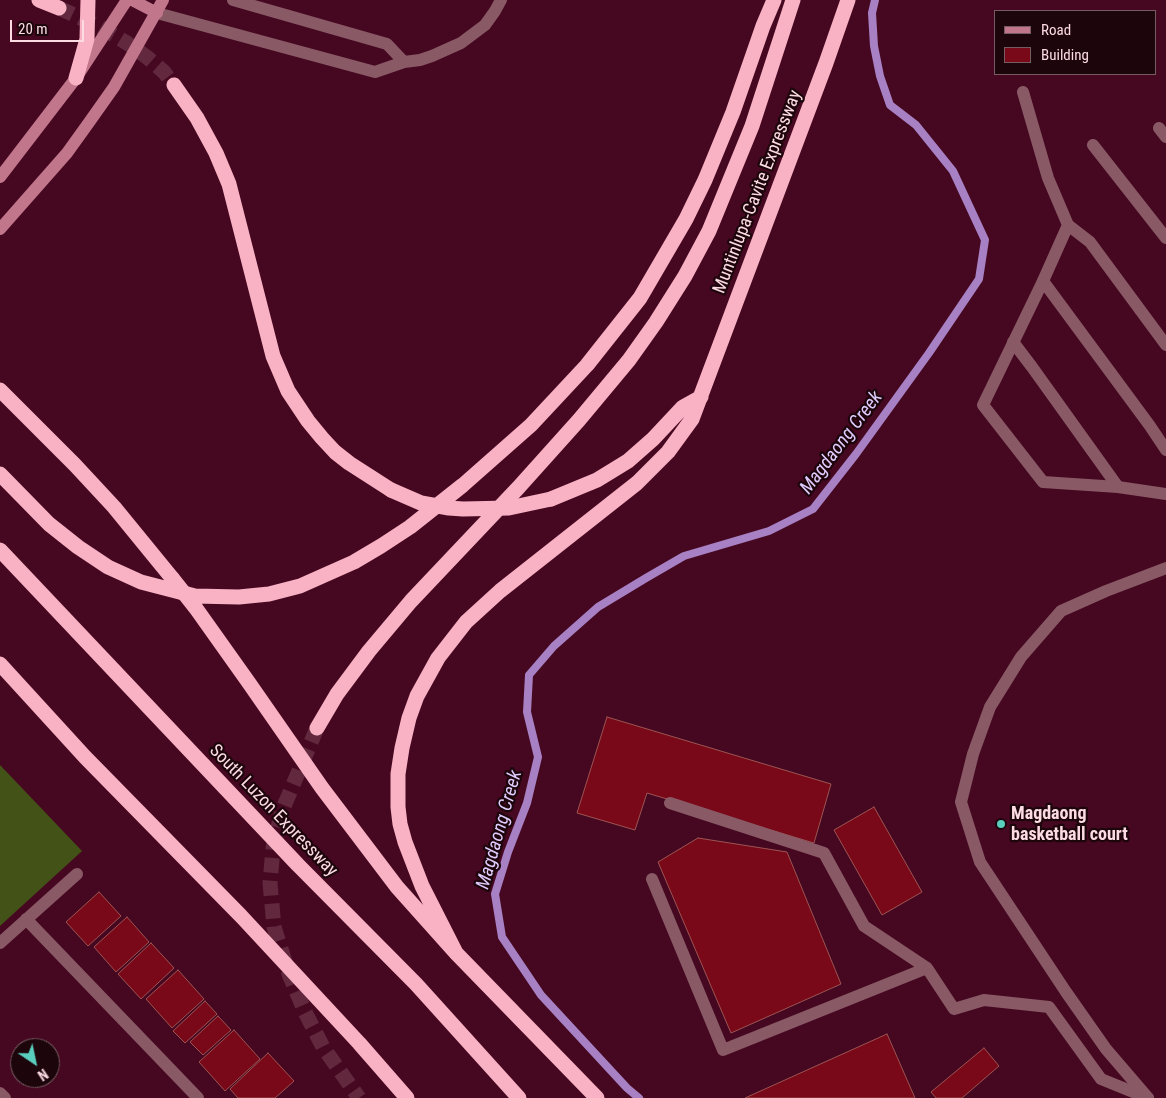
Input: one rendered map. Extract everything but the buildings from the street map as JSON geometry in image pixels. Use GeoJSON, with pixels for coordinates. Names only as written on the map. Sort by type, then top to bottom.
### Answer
{"type":"FeatureCollection","features":[{"type":"Feature","properties":{"kind":"highway"},"geometry":{"type":"LineString","coordinates":[[39,0],[59,8]]}},
{"type":"Feature","properties":{"kind":"highway"},"geometry":{"type":"LineString","coordinates":[[76,78],[87,39],[88,0]]}},
{"type":"Feature","properties":{"kind":"highway"},"geometry":{"type":"LineString","coordinates":[[0,474],[49,524],[72,543],[108,567],[141,582],[195,596],[239,597],[270,594],[300,586],[354,562],[382,546],[410,527],[463,485],[531,425],[587,366],[640,298],[686,219],[704,180],[734,112],[763,26],[774,0]]}},
{"type":"Feature","properties":{"kind":"highway"},"geometry":{"type":"LineString","coordinates":[[317,728],[338,694],[369,651],[410,601],[580,420],[629,360],[656,322],[685,276],[712,223],[752,126],[793,0]]}},
{"type":"Feature","properties":{"kind":"highway","name":"Muntinlupa-Cavite Expressway"},"geometry":{"type":"LineString","coordinates":[[456,953],[422,886],[404,842],[400,824],[398,799],[399,765],[409,718],[417,696],[438,658],[466,622],[500,591],[647,474],[668,452],[692,419],[848,0]]}},
{"type":"Feature","properties":{"kind":"highway"},"geometry":{"type":"LineString","coordinates":[[174,85],[197,118],[216,153],[228,184],[273,356],[288,391],[308,420],[335,452],[349,464],[391,490],[421,503],[463,509],[509,508],[551,499],[597,480],[628,461],[654,440],[683,407],[701,397]]}},
{"type":"Feature","properties":{"kind":"highway"},"geometry":{"type":"LineString","coordinates":[[0,390],[101,493],[172,578],[195,607],[322,788],[397,887],[456,953],[596,1098]]}},
{"type":"Feature","properties":{"kind":"highway","name":"South Luzon Expressway"},"geometry":{"type":"LineString","coordinates":[[0,550],[298,865],[416,984],[519,1098]]}},
{"type":"Feature","properties":{"kind":"highway"},"geometry":{"type":"LineString","coordinates":[[0,664],[85,757],[241,916],[359,1043],[407,1098]]}},
{"type":"Feature","properties":{"kind":"main road"},"geometry":{"type":"LineString","coordinates":[[0,177],[76,78],[127,0]]}},
{"type":"Feature","properties":{"kind":"main road"},"geometry":{"type":"LineString","coordinates":[[132,0],[157,13]]}},
{"type":"Feature","properties":{"kind":"main road"},"geometry":{"type":"LineString","coordinates":[[0,229],[66,153],[90,121],[114,87],[163,0]]}},
{"type":"Feature","properties":{"kind":"street"},"geometry":{"type":"LineString","coordinates":[[233,0],[387,44],[404,62]]}},
{"type":"Feature","properties":{"kind":"street"},"geometry":{"type":"LineString","coordinates":[[157,13],[375,72],[404,62],[432,56],[461,43],[485,25],[501,0]]}},
{"type":"Feature","properties":{"kind":"street"},"geometry":{"type":"LineString","coordinates":[[1023,92],[1048,178],[1068,225],[1090,242],[1166,344]]}},
{"type":"Feature","properties":{"kind":"street"},"geometry":{"type":"LineString","coordinates":[[1093,145],[1166,238]]}},
{"type":"Feature","properties":{"kind":"street"},"geometry":{"type":"LineString","coordinates":[[1068,225],[983,405],[1043,482],[1166,494]]}},
{"type":"Feature","properties":{"kind":"street"},"geometry":{"type":"LineString","coordinates":[[1043,281],[1166,450]]}},
{"type":"Feature","properties":{"kind":"street"},"geometry":{"type":"LineString","coordinates":[[1013,342],[1118,488]]}},
{"type":"Feature","properties":{"kind":"street"},"geometry":{"type":"LineString","coordinates":[[1148,1098],[1100,1041],[980,862],[961,802],[973,754],[990,707],[1027,650],[1062,611],[1106,591],[1166,568]]}},
{"type":"Feature","properties":{"kind":"street"},"geometry":{"type":"LineString","coordinates":[[670,803],[824,852],[864,926],[927,968],[954,1009],[984,1000],[1049,1007],[1101,1079],[1148,1098]]}},
{"type":"Feature","properties":{"kind":"street"},"geometry":{"type":"LineString","coordinates":[[0,943],[78,874]]}},
{"type":"Feature","properties":{"kind":"street"},"geometry":{"type":"LineString","coordinates":[[652,879],[723,1050],[927,968]]}},
{"type":"Feature","properties":{"kind":"street"},"geometry":{"type":"LineString","coordinates":[[26,919],[198,1098]]}},
{"type":"Feature","properties":{"kind":"street"},"geometry":{"type":"LineString","coordinates":[[0,1093],[5,1098]]}},
{"type":"Feature","properties":{"kind":"green space"},"geometry":{"type":"Polygon","coordinates":[[[0,765],[82,851],[0,926],[0,765]]]}},
{"type":"Feature","properties":{"kind":"waterway","name":"Magdaong Creek"},"geometry":{"type":"LineString","coordinates":[[639,1098],[627,1088],[541,995],[502,937],[495,894],[508,852],[527,803],[538,757],[527,712],[529,675],[554,646],[598,607],[646,578],[684,556],[769,531],[813,509],[856,454],[929,353],[979,279],[985,240],[953,171],[916,125],[890,105],[880,76],[874,46],[872,13],[875,0]]}},
{"type":"Feature","properties":{"kind":"tunnel"},"geometry":{"type":"LineString","coordinates":[[59,8],[100,27],[127,43],[164,72],[174,85]]}},
{"type":"Feature","properties":{"kind":"tunnel"},"geometry":{"type":"LineString","coordinates":[[317,728],[282,811],[273,848],[270,883],[274,927],[289,974],[305,1012],[323,1047],[359,1098]]}},
{"type":"Feature","properties":{"kind":"place","name":"Magdaong basketball court"},"geometry":{"type":"Point","coordinates":[1001,824]}}]}
